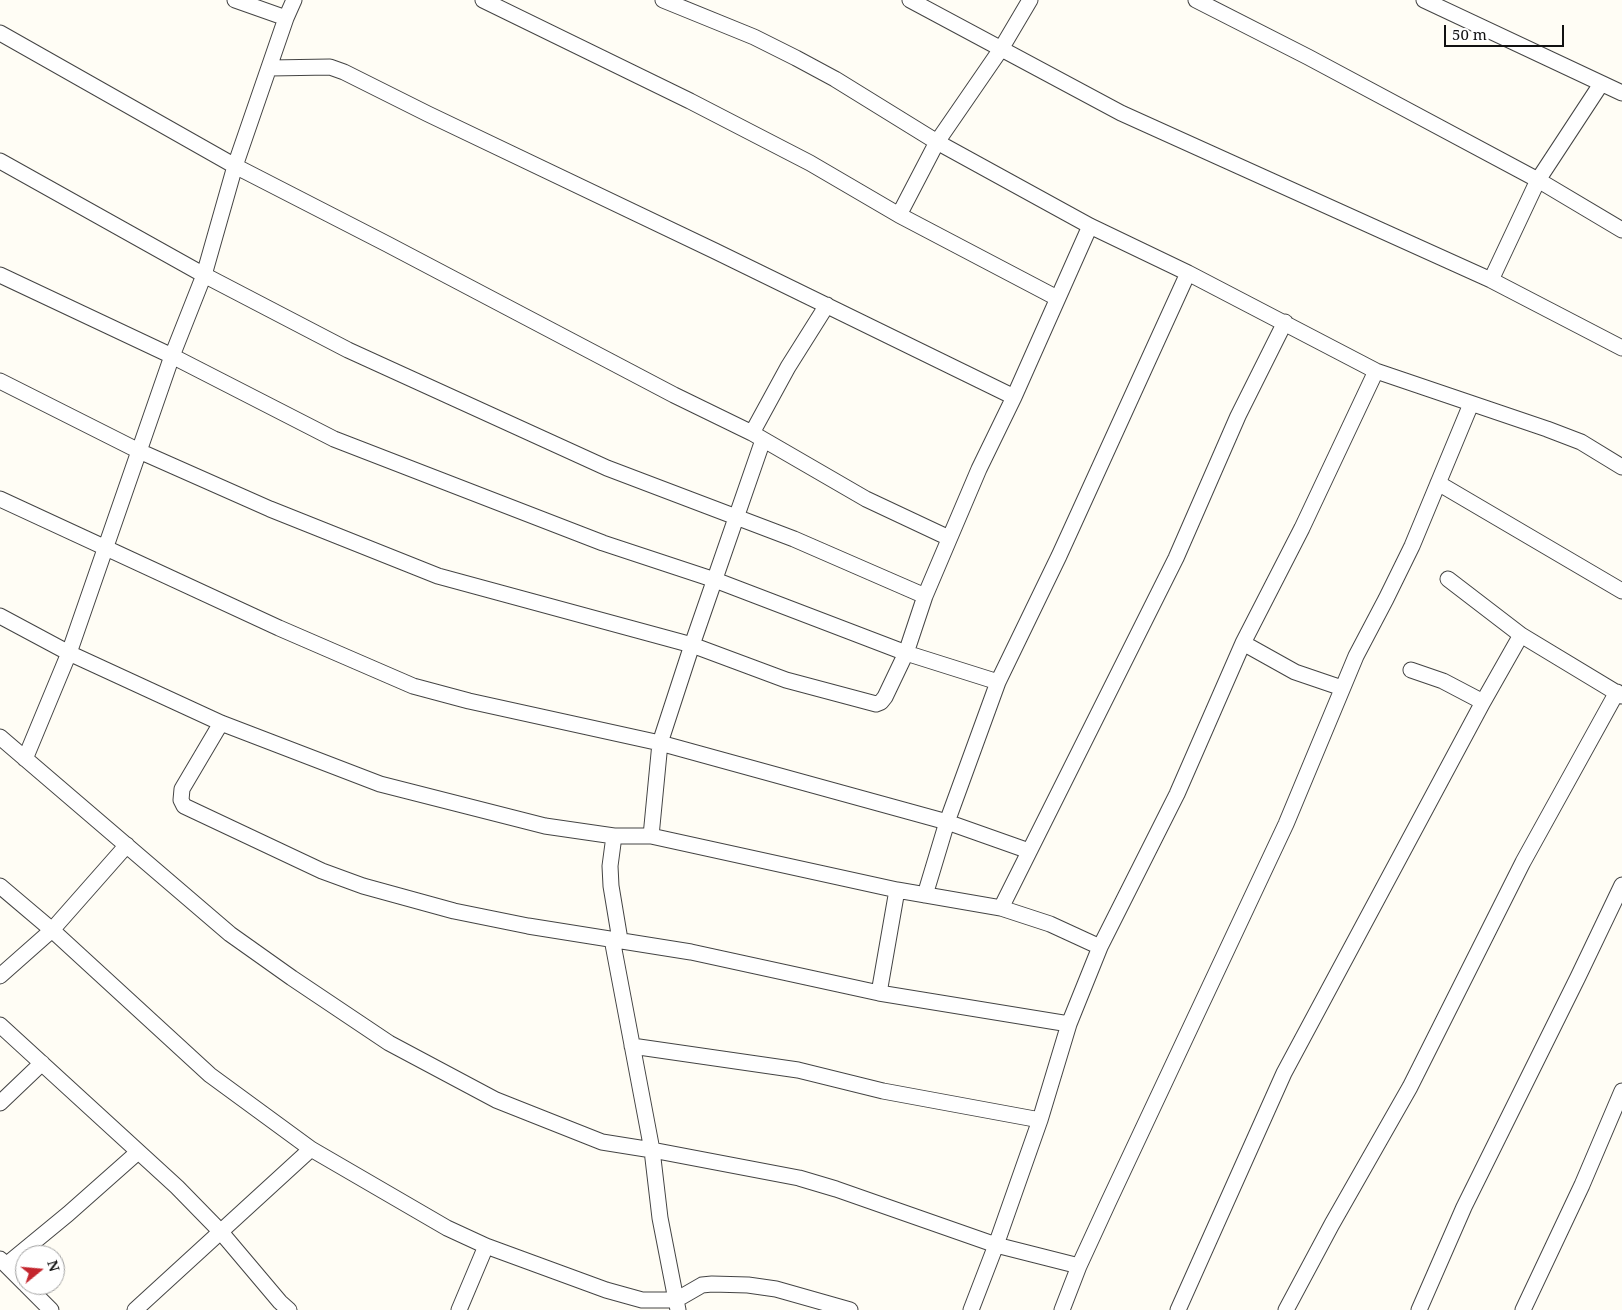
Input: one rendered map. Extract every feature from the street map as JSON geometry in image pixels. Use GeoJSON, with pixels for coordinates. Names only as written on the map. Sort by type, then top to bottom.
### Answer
{"type":"FeatureCollection","features":[{"type":"Feature","properties":{"kind":"street"},"geometry":{"type":"LineString","coordinates":[[236,0],[286,18]]}},
{"type":"Feature","properties":{"kind":"street"},"geometry":{"type":"LineString","coordinates":[[25,759],[69,653],[172,356],[204,275],[235,166],[286,18],[294,0]]}},
{"type":"Feature","properties":{"kind":"street"},"geometry":{"type":"LineString","coordinates":[[483,0],[690,101],[810,163],[899,215],[1057,298]]}},
{"type":"Feature","properties":{"kind":"street"},"geometry":{"type":"LineString","coordinates":[[663,0],[754,37],[796,58],[835,79],[937,142],[1090,226],[1188,273],[1376,370],[1547,429],[1572,439],[1622,467]]}},
{"type":"Feature","properties":{"kind":"street"},"geometry":{"type":"LineString","coordinates":[[910,0],[1121,112],[1491,280],[1622,348]]}},
{"type":"Feature","properties":{"kind":"street"},"geometry":{"type":"LineString","coordinates":[[899,215],[937,142],[1001,49],[1030,0]]}},
{"type":"Feature","properties":{"kind":"street"},"geometry":{"type":"LineString","coordinates":[[1196,0],[1538,180],[1622,230]]}},
{"type":"Feature","properties":{"kind":"street"},"geometry":{"type":"LineString","coordinates":[[1424,0],[1622,94]]}},
{"type":"Feature","properties":{"kind":"street"},"geometry":{"type":"LineString","coordinates":[[0,33],[235,166],[674,396],[757,436],[866,499],[950,538]]}},
{"type":"Feature","properties":{"kind":"street"},"geometry":{"type":"LineString","coordinates":[[988,68],[1020,59]]}},
{"type":"Feature","properties":{"kind":"street"},"geometry":{"type":"LineString","coordinates":[[270,68],[330,67],[344,72],[1014,397]]}},
{"type":"Feature","properties":{"kind":"street"},"geometry":{"type":"LineString","coordinates":[[1491,280],[1538,180],[1601,84]]}},
{"type":"Feature","properties":{"kind":"street"},"geometry":{"type":"LineString","coordinates":[[0,161],[204,275],[348,350],[607,468],[794,538],[926,596]]}},
{"type":"Feature","properties":{"kind":"street"},"geometry":{"type":"LineString","coordinates":[[0,381],[139,451],[270,509],[438,576],[692,645],[786,680],[876,704],[882,702],[885,697],[906,653],[926,596],[979,469],[1014,397],[1090,226]]}},
{"type":"Feature","properties":{"kind":"street"},"geometry":{"type":"LineString","coordinates":[[926,895],[947,822],[998,682],[1059,556],[1188,273]]}},
{"type":"Feature","properties":{"kind":"street"},"geometry":{"type":"LineString","coordinates":[[0,275],[172,356],[334,439],[603,543],[715,580],[906,653],[998,682]]}},
{"type":"Feature","properties":{"kind":"street"},"geometry":{"type":"LineString","coordinates":[[650,836],[660,743],[736,516],[757,436],[788,367],[826,305]]}},
{"type":"Feature","properties":{"kind":"street"},"geometry":{"type":"LineString","coordinates":[[1001,908],[1176,558],[1238,416],[1285,322]]}},
{"type":"Feature","properties":{"kind":"street"},"geometry":{"type":"LineString","coordinates":[[970,1310],[996,1245],[1040,1120],[1069,1024],[1100,947],[1178,794],[1243,643],[1302,528],[1376,370]]}},
{"type":"Feature","properties":{"kind":"street"},"geometry":{"type":"LineString","coordinates":[[1062,1310],[1079,1266],[1282,833],[1356,656],[1412,546],[1471,404]]}},
{"type":"Feature","properties":{"kind":"street"},"geometry":{"type":"LineString","coordinates":[[1438,483],[1622,591]]}},
{"type":"Feature","properties":{"kind":"street"},"geometry":{"type":"LineString","coordinates":[[0,499],[297,636],[413,686],[469,701],[660,743],[947,822],[1029,851]]}},
{"type":"Feature","properties":{"kind":"street"},"geometry":{"type":"LineString","coordinates":[[1286,1310],[1332,1224],[1410,1087],[1523,862],[1619,694],[1521,635],[1448,579]]}},
{"type":"Feature","properties":{"kind":"street"},"geometry":{"type":"LineString","coordinates":[[0,616],[69,653],[221,723],[380,784],[545,826],[614,836],[650,836],[897,890],[1001,908],[1050,924],[1100,947]]}},
{"type":"Feature","properties":{"kind":"street"},"geometry":{"type":"LineString","coordinates":[[1178,1310],[1284,1073],[1483,702],[1521,635]]}},
{"type":"Feature","properties":{"kind":"street"},"geometry":{"type":"LineString","coordinates":[[1243,643],[1295,672],[1342,688]]}},
{"type":"Feature","properties":{"kind":"street"},"geometry":{"type":"LineString","coordinates":[[1411,670],[1443,681],[1483,702]]}},
{"type":"Feature","properties":{"kind":"street"},"geometry":{"type":"LineString","coordinates":[[221,723],[182,789],[181,800],[184,806],[322,871],[363,886],[463,913],[528,926],[691,952],[879,993],[1069,1024]]}},
{"type":"Feature","properties":{"kind":"street"},"geometry":{"type":"LineString","coordinates":[[0,737],[230,934],[292,978],[389,1042],[505,1103],[602,1142],[799,1178],[996,1245],[1079,1266]]}},
{"type":"Feature","properties":{"kind":"street"},"geometry":{"type":"LineString","coordinates":[[614,836],[610,866],[616,940],[632,1046],[652,1150],[660,1218],[677,1305]]}},
{"type":"Feature","properties":{"kind":"street"},"geometry":{"type":"LineString","coordinates":[[0,976],[52,930],[127,845]]}},
{"type":"Feature","properties":{"kind":"street"},"geometry":{"type":"LineString","coordinates":[[1419,1310],[1464,1207],[1622,885]]}},
{"type":"Feature","properties":{"kind":"street"},"geometry":{"type":"LineString","coordinates":[[0,886],[52,930],[210,1075],[311,1149],[446,1228],[486,1246],[606,1290],[642,1300],[677,1305],[702,1285],[748,1285],[776,1289],[850,1310]]}},
{"type":"Feature","properties":{"kind":"street"},"geometry":{"type":"LineString","coordinates":[[879,993],[897,890]]}},
{"type":"Feature","properties":{"kind":"street"},"geometry":{"type":"LineString","coordinates":[[0,1024],[177,1187],[220,1231],[280,1307]]}},
{"type":"Feature","properties":{"kind":"street"},"geometry":{"type":"LineString","coordinates":[[632,1046],[798,1070],[883,1090],[1040,1120]]}},
{"type":"Feature","properties":{"kind":"street"},"geometry":{"type":"LineString","coordinates":[[0,1102],[42,1063]]}},
{"type":"Feature","properties":{"kind":"street"},"geometry":{"type":"LineString","coordinates":[[1523,1310],[1582,1186],[1622,1091]]}},
{"type":"Feature","properties":{"kind":"street"},"geometry":{"type":"LineString","coordinates":[[136,1310],[311,1149]]}},
{"type":"Feature","properties":{"kind":"street"},"geometry":{"type":"LineString","coordinates":[[15,1275],[3,1262],[68,1214],[138,1152]]}},
{"type":"Feature","properties":{"kind":"street"},"geometry":{"type":"LineString","coordinates":[[459,1310],[486,1246]]}},
{"type":"Feature","properties":{"kind":"street"},"geometry":{"type":"LineString","coordinates":[[35,1295],[51,1310]]}}]}
